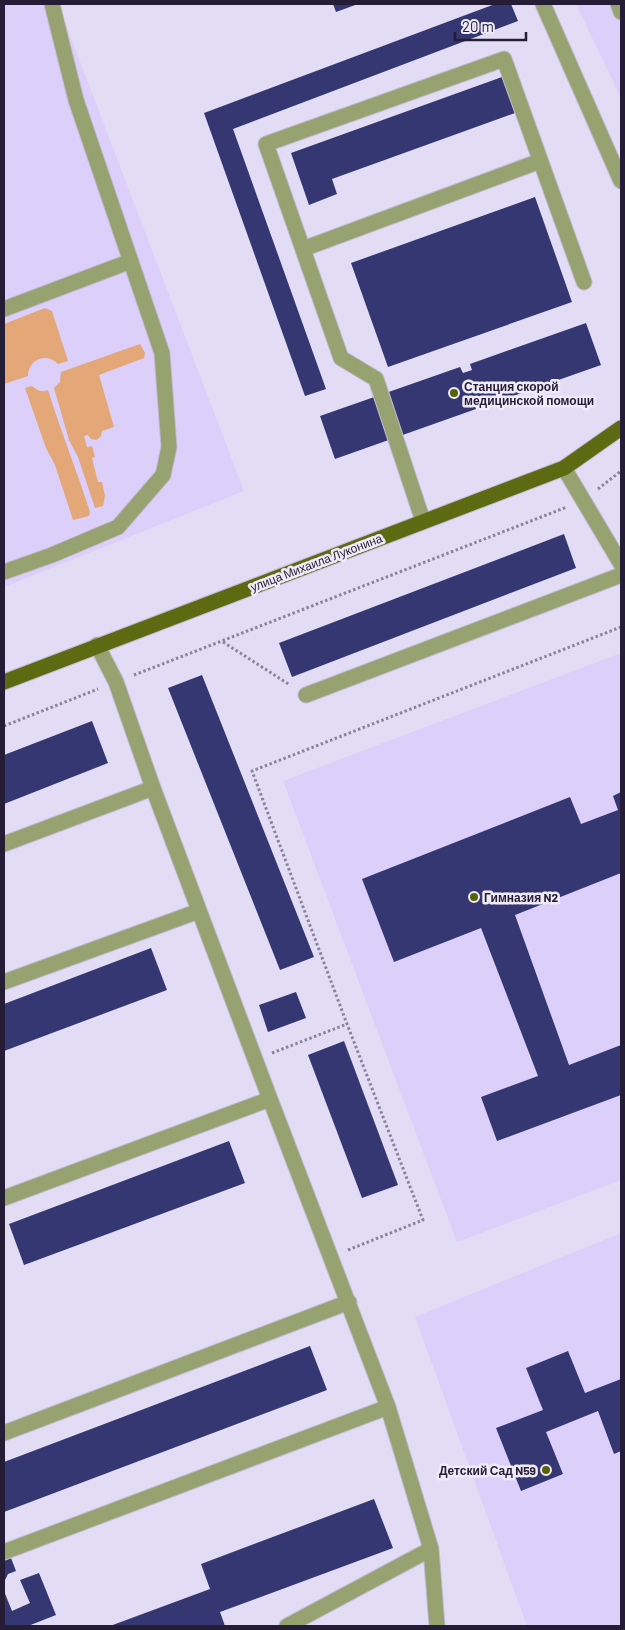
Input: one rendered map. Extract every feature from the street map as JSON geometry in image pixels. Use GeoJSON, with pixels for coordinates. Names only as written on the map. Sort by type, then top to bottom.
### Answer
{"type":"FeatureCollection","features":[{"type":"Feature","properties":{"kind":"main road","name":"улица Михаила Луконина"},"geometry":{"type":"LineString","coordinates":[[4,682],[564,468],[621,428]]}},
{"type":"Feature","properties":{"kind":"street"},"geometry":{"type":"LineString","coordinates":[[4,572],[52,555],[118,527],[163,475],[169,448],[162,353],[76,100],[52,4]]}},
{"type":"Feature","properties":{"kind":"street"},"geometry":{"type":"LineString","coordinates":[[543,4],[621,181]]}},
{"type":"Feature","properties":{"kind":"street"},"geometry":{"type":"LineString","coordinates":[[618,4],[621,12]]}},
{"type":"Feature","properties":{"kind":"street"},"geometry":{"type":"LineString","coordinates":[[423,521],[376,379],[341,358],[266,144],[504,58],[584,282]]}},
{"type":"Feature","properties":{"kind":"street"},"geometry":{"type":"LineString","coordinates":[[303,249],[540,161]]}},
{"type":"Feature","properties":{"kind":"street"},"geometry":{"type":"LineString","coordinates":[[4,309],[131,261]]}},
{"type":"Feature","properties":{"kind":"street"},"geometry":{"type":"LineString","coordinates":[[564,468],[621,564]]}},
{"type":"Feature","properties":{"kind":"street"},"geometry":{"type":"LineString","coordinates":[[306,695],[621,575]]}},
{"type":"Feature","properties":{"kind":"street"},"geometry":{"type":"LineString","coordinates":[[98,645],[116,682],[153,788],[270,1100],[388,1407],[431,1549],[437,1626]]}},
{"type":"Feature","properties":{"kind":"street"},"geometry":{"type":"LineString","coordinates":[[4,844],[153,788]]}},
{"type":"Feature","properties":{"kind":"street"},"geometry":{"type":"LineString","coordinates":[[4,982],[199,910]]}},
{"type":"Feature","properties":{"kind":"street"},"geometry":{"type":"LineString","coordinates":[[4,1198],[270,1100]]}},
{"type":"Feature","properties":{"kind":"street"},"geometry":{"type":"LineString","coordinates":[[4,1433],[349,1302]]}},
{"type":"Feature","properties":{"kind":"street"},"geometry":{"type":"LineString","coordinates":[[4,1552],[388,1407]]}},
{"type":"Feature","properties":{"kind":"street"},"geometry":{"type":"LineString","coordinates":[[287,1626],[431,1549]]}},
{"type":"Feature","properties":{"kind":"path"},"geometry":{"type":"LineString","coordinates":[[4,726],[583,500],[621,471]]}},
{"type":"Feature","properties":{"kind":"path"},"geometry":{"type":"LineString","coordinates":[[331,1256],[422,1220],[346,1024],[252,771],[621,627]]}},
{"type":"Feature","properties":{"kind":"path"},"geometry":{"type":"LineString","coordinates":[[223,642],[306,695]]}},
{"type":"Feature","properties":{"kind":"path"},"geometry":{"type":"LineString","coordinates":[[255,1060],[346,1024]]}},
{"type":"Feature","properties":{"kind":"shaded area"},"geometry":{"type":"Polygon","coordinates":[[[4,4],[58,4],[244,491],[4,587],[4,4]]]}},
{"type":"Feature","properties":{"kind":"shaded area"},"geometry":{"type":"Polygon","coordinates":[[[576,4],[621,4],[621,98],[576,4]]]}},
{"type":"Feature","properties":{"kind":"shaded area"},"geometry":{"type":"Polygon","coordinates":[[[45,308],[52,311],[68,361],[58,364],[49,358],[39,359],[31,365],[28,376],[4,384],[4,324],[45,308]]]}},
{"type":"Feature","properties":{"kind":"shaded area"},"geometry":{"type":"Polygon","coordinates":[[[140,344],[145,353],[144,358],[99,375],[114,427],[102,431],[101,436],[97,440],[91,439],[88,435],[84,436],[87,447],[92,446],[95,457],[92,458],[98,482],[102,482],[105,496],[103,506],[95,508],[78,457],[69,440],[54,388],[60,382],[61,372],[140,344]]]}},
{"type":"Feature","properties":{"kind":"shaded area"},"geometry":{"type":"Polygon","coordinates":[[[32,386],[41,391],[48,390],[90,512],[89,516],[73,520],[55,465],[46,448],[25,388],[32,386]]]}},
{"type":"Feature","properties":{"kind":"shaded area","name":"Гимназия N2"},"geometry":{"type":"Polygon","coordinates":[[[621,653],[621,1180],[457,1242],[283,781],[621,653]]]}},
{"type":"Feature","properties":{"kind":"shaded area","name":"Детский Сад N59"},"geometry":{"type":"Polygon","coordinates":[[[621,1233],[621,1622],[615,1626],[527,1626],[415,1317],[621,1233]]]}},
{"type":"Feature","properties":{"kind":"building"},"geometry":{"type":"Polygon","coordinates":[[[333,4],[358,4],[336,12],[333,4]]]}},
{"type":"Feature","properties":{"kind":"building"},"geometry":{"type":"Polygon","coordinates":[[[495,4],[511,4],[518,21],[233,129],[326,389],[305,396],[204,113],[495,4]]]}},
{"type":"Feature","properties":{"kind":"building"},"geometry":{"type":"Polygon","coordinates":[[[502,77],[515,113],[332,179],[337,194],[309,205],[291,153],[502,77]]]}},
{"type":"Feature","properties":{"kind":"building"},"geometry":{"type":"Polygon","coordinates":[[[535,197],[572,302],[388,367],[351,263],[535,197]]]}},
{"type":"Feature","properties":{"kind":"building","name":"Станция скорой медицинской помощи"},"geometry":{"type":"Polygon","coordinates":[[[586,323],[601,365],[485,406],[481,396],[472,398],[476,409],[335,459],[320,416],[460,367],[463,373],[472,370],[470,364],[586,323]]]}},
{"type":"Feature","properties":{"kind":"building"},"geometry":{"type":"Polygon","coordinates":[[[564,534],[576,568],[292,677],[279,643],[564,534]]]}},
{"type":"Feature","properties":{"kind":"building"},"geometry":{"type":"Polygon","coordinates":[[[202,675],[314,957],[280,970],[168,688],[202,675]]]}},
{"type":"Feature","properties":{"kind":"building"},"geometry":{"type":"Polygon","coordinates":[[[92,721],[108,763],[4,804],[4,755],[92,721]]]}},
{"type":"Feature","properties":{"kind":"building"},"geometry":{"type":"Polygon","coordinates":[[[621,792],[621,873],[515,915],[569,1065],[621,1045],[621,1095],[497,1141],[481,1097],[538,1076],[481,928],[394,962],[362,879],[570,797],[581,824],[618,810],[613,796],[621,792]]]}},
{"type":"Feature","properties":{"kind":"building"},"geometry":{"type":"Polygon","coordinates":[[[151,948],[167,990],[4,1051],[4,1004],[151,948]]]}},
{"type":"Feature","properties":{"kind":"building"},"geometry":{"type":"Polygon","coordinates":[[[296,992],[306,1018],[268,1032],[259,1005],[296,992]]]}},
{"type":"Feature","properties":{"kind":"building"},"geometry":{"type":"Polygon","coordinates":[[[344,1041],[398,1185],[362,1198],[308,1055],[344,1041]]]}},
{"type":"Feature","properties":{"kind":"building"},"geometry":{"type":"Polygon","coordinates":[[[229,1141],[245,1183],[24,1265],[9,1224],[229,1141]]]}},
{"type":"Feature","properties":{"kind":"building"},"geometry":{"type":"Polygon","coordinates":[[[310,1346],[327,1390],[4,1512],[4,1462],[310,1346]]]}},
{"type":"Feature","properties":{"kind":"building"},"geometry":{"type":"Polygon","coordinates":[[[568,1351],[585,1393],[621,1379],[621,1451],[614,1454],[598,1411],[546,1432],[563,1474],[521,1491],[496,1428],[543,1410],[526,1368],[568,1351]]]}},
{"type":"Feature","properties":{"kind":"building"},"geometry":{"type":"Polygon","coordinates":[[[374,1499],[393,1548],[220,1612],[225,1626],[110,1626],[210,1589],[201,1564],[374,1499]]]}},
{"type":"Feature","properties":{"kind":"building"},"geometry":{"type":"Polygon","coordinates":[[[11,1558],[16,1571],[8,1574],[4,1582],[4,1560],[11,1558]]]}},
{"type":"Feature","properties":{"kind":"building"},"geometry":{"type":"Polygon","coordinates":[[[39,1573],[56,1615],[28,1626],[5,1626],[4,1591],[12,1611],[30,1603],[20,1580],[39,1573]]]}},
{"type":"Feature","properties":{"kind":"place","name":"Станция скорой медицинской помощи"},"geometry":{"type":"Point","coordinates":[454,393]}},
{"type":"Feature","properties":{"kind":"place","name":"Гимназия N2"},"geometry":{"type":"Point","coordinates":[474,897]}},
{"type":"Feature","properties":{"kind":"place","name":"Детский Сад N59"},"geometry":{"type":"Point","coordinates":[546,1470]}}]}
